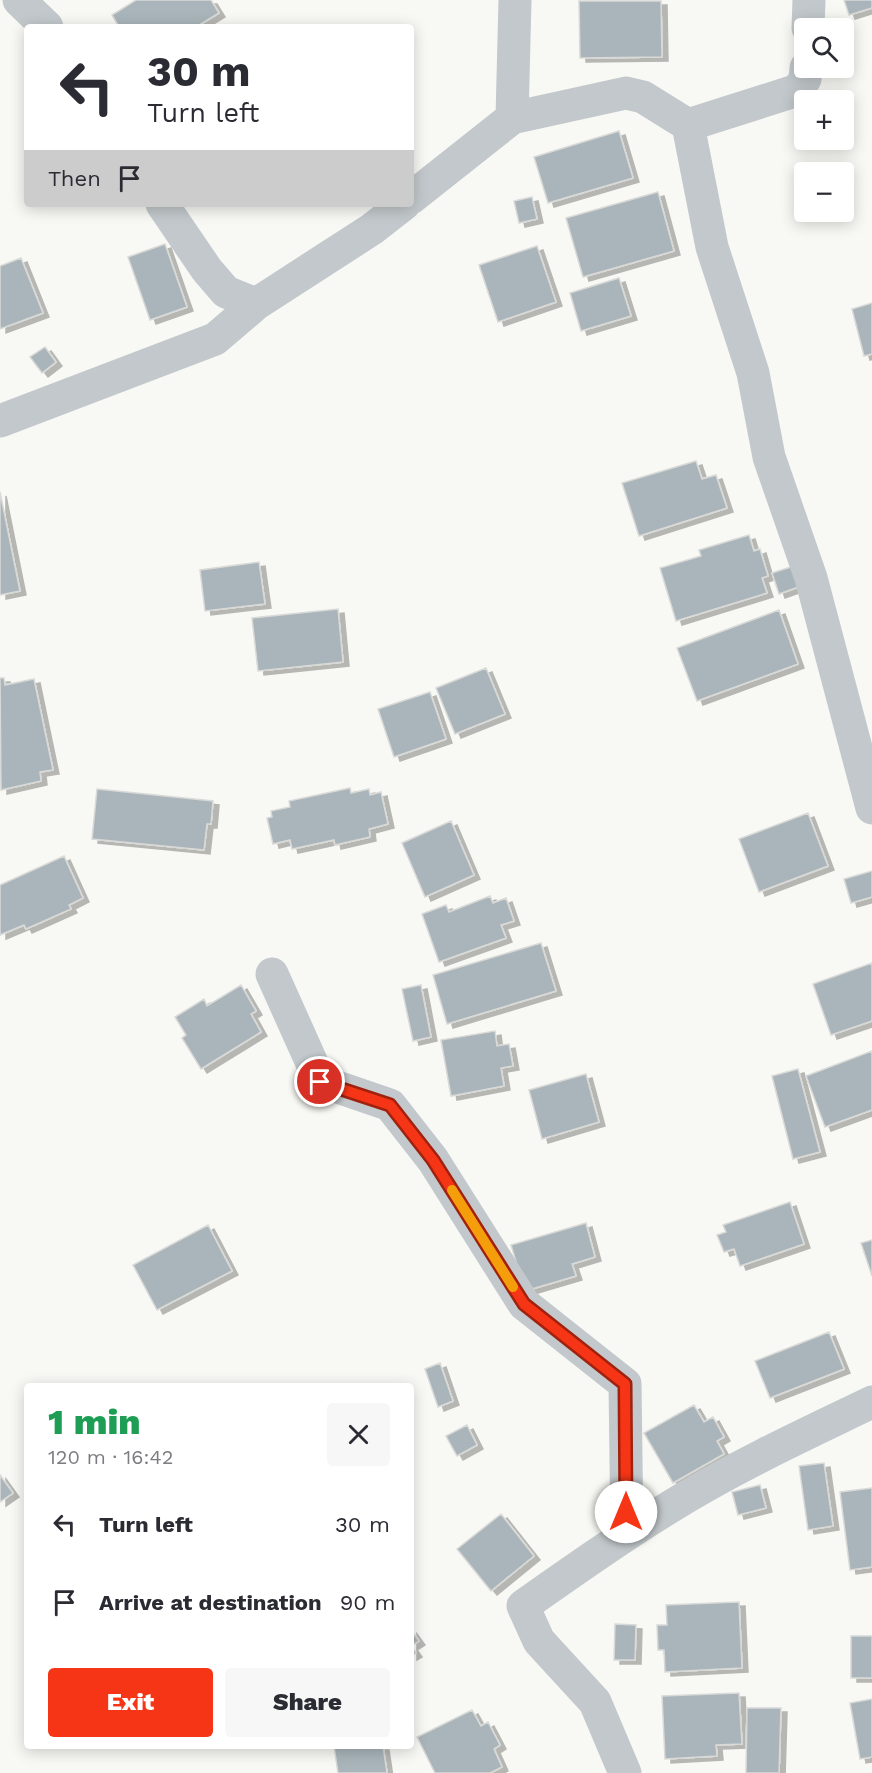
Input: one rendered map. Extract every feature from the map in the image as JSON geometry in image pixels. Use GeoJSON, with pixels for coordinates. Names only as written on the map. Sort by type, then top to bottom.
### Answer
{"type":"FeatureCollection","features":[{"type":"Feature","properties":{"kind":"street"},"geometry":{"type":"LineString","coordinates":[[19,0],[44,24]]}},
{"type":"Feature","properties":{"kind":"street"},"geometry":{"type":"LineString","coordinates":[[512,118],[515,0]]}},
{"type":"Feature","properties":{"kind":"street"},"geometry":{"type":"LineString","coordinates":[[808,18],[809,0]]}},
{"type":"Feature","properties":{"kind":"street"},"geometry":{"type":"LineString","coordinates":[[688,125],[798,90],[803,85],[804,78]]}},
{"type":"Feature","properties":{"kind":"street"},"geometry":{"type":"LineString","coordinates":[[414,196],[512,118],[626,93],[643,97],[688,125],[711,248],[753,373],[769,458],[811,578],[872,808]]}},
{"type":"Feature","properties":{"kind":"street"},"geometry":{"type":"LineString","coordinates":[[164,207],[207,270],[226,292],[256,304]]}},
{"type":"Feature","properties":{"kind":"street"},"geometry":{"type":"LineString","coordinates":[[0,421],[215,339],[256,304],[372,229],[400,207]]}},
{"type":"Feature","properties":{"kind":"street"},"geometry":{"type":"LineString","coordinates":[[272,974],[320,1082],[390,1105],[433,1160],[524,1304],[625,1384],[627,1534]]}},
{"type":"Feature","properties":{"kind":"street"},"geometry":{"type":"LineString","coordinates":[[625,1773],[595,1701],[539,1641],[523,1606],[627,1534],[755,1458],[872,1402]]}},
{"type":"Feature","properties":{"kind":"building"},"geometry":{"type":"Polygon","coordinates":[[[136,0],[211,0],[219,13],[201,24],[117,24],[112,15],[136,0]]]}},
{"type":"Feature","properties":{"kind":"building"},"geometry":{"type":"Polygon","coordinates":[[[844,0],[872,0],[872,8],[849,15],[844,0]]]}},
{"type":"Feature","properties":{"kind":"building"},"geometry":{"type":"Polygon","coordinates":[[[579,1],[661,1],[662,57],[580,58],[579,1]]]}},
{"type":"Feature","properties":{"kind":"building"},"geometry":{"type":"Polygon","coordinates":[[[619,131],[633,178],[548,203],[534,157],[619,131]]]}},
{"type":"Feature","properties":{"kind":"building"},"geometry":{"type":"Polygon","coordinates":[[[658,192],[674,251],[583,277],[566,218],[658,192]]]}},
{"type":"Feature","properties":{"kind":"building"},"geometry":{"type":"Polygon","coordinates":[[[532,197],[537,219],[519,223],[514,201],[532,197]]]}},
{"type":"Feature","properties":{"kind":"building"},"geometry":{"type":"Polygon","coordinates":[[[165,244],[187,307],[150,320],[128,257],[165,244]]]}},
{"type":"Feature","properties":{"kind":"building"},"geometry":{"type":"Polygon","coordinates":[[[537,246],[556,302],[498,322],[479,265],[537,246]]]}},
{"type":"Feature","properties":{"kind":"building"},"geometry":{"type":"Polygon","coordinates":[[[21,258],[43,313],[0,329],[0,266],[21,258]]]}},
{"type":"Feature","properties":{"kind":"building"},"geometry":{"type":"Polygon","coordinates":[[[619,278],[631,316],[581,331],[570,293],[619,278]]]}},
{"type":"Feature","properties":{"kind":"building"},"geometry":{"type":"Polygon","coordinates":[[[872,303],[872,354],[864,356],[852,309],[872,303]]]}},
{"type":"Feature","properties":{"kind":"building"},"geometry":{"type":"Polygon","coordinates":[[[45,347],[56,362],[42,373],[30,357],[45,347]]]}},
{"type":"Feature","properties":{"kind":"building"},"geometry":{"type":"Polygon","coordinates":[[[696,461],[702,479],[716,475],[727,508],[639,536],[622,483],[696,461]]]}},
{"type":"Feature","properties":{"kind":"building"},"geometry":{"type":"Polygon","coordinates":[[[0,492],[20,591],[0,595],[0,492]]]}},
{"type":"Feature","properties":{"kind":"building"},"geometry":{"type":"Polygon","coordinates":[[[749,535],[754,551],[760,549],[768,576],[762,578],[767,593],[676,621],[660,568],[701,556],[699,550],[749,535]]]}},
{"type":"Feature","properties":{"kind":"building"},"geometry":{"type":"Polygon","coordinates":[[[259,562],[265,604],[205,611],[200,570],[259,562]]]}},
{"type":"Feature","properties":{"kind":"building"},"geometry":{"type":"Polygon","coordinates":[[[794,566],[801,586],[779,594],[772,573],[794,566]]]}},
{"type":"Feature","properties":{"kind":"building"},"geometry":{"type":"Polygon","coordinates":[[[338,609],[343,662],[258,671],[252,618],[338,609]]]}},
{"type":"Feature","properties":{"kind":"building"},"geometry":{"type":"Polygon","coordinates":[[[779,610],[798,664],[697,701],[677,648],[779,610]]]}},
{"type":"Feature","properties":{"kind":"building"},"geometry":{"type":"Polygon","coordinates":[[[486,668],[505,714],[455,734],[436,688],[486,668]]]}},
{"type":"Feature","properties":{"kind":"building"},"geometry":{"type":"Polygon","coordinates":[[[0,678],[4,678],[5,685],[34,679],[53,770],[40,772],[41,781],[1,790],[0,678]]]}},
{"type":"Feature","properties":{"kind":"building"},"geometry":{"type":"Polygon","coordinates":[[[430,692],[446,739],[394,757],[378,709],[430,692]]]}},
{"type":"Feature","properties":{"kind":"building"},"geometry":{"type":"Polygon","coordinates":[[[350,788],[351,793],[369,789],[370,795],[381,792],[388,824],[369,829],[370,837],[335,845],[334,840],[292,849],[290,840],[273,844],[267,818],[272,817],[271,811],[290,807],[289,801],[350,788]]]}},
{"type":"Feature","properties":{"kind":"building"},"geometry":{"type":"Polygon","coordinates":[[[97,789],[213,801],[211,824],[207,824],[204,850],[92,839],[97,789]]]}},
{"type":"Feature","properties":{"kind":"building"},"geometry":{"type":"Polygon","coordinates":[[[808,813],[828,866],[759,892],[739,839],[808,813]]]}},
{"type":"Feature","properties":{"kind":"building"},"geometry":{"type":"Polygon","coordinates":[[[451,821],[474,875],[425,897],[402,843],[451,821]]]}},
{"type":"Feature","properties":{"kind":"building"},"geometry":{"type":"Polygon","coordinates":[[[64,856],[83,898],[69,905],[71,909],[26,929],[24,925],[0,935],[0,885],[64,856]]]}},
{"type":"Feature","properties":{"kind":"building"},"geometry":{"type":"Polygon","coordinates":[[[872,871],[872,897],[851,903],[844,879],[872,871]]]}},
{"type":"Feature","properties":{"kind":"building"},"geometry":{"type":"Polygon","coordinates":[[[490,896],[493,903],[506,898],[514,921],[501,925],[506,938],[439,962],[422,914],[446,905],[449,912],[490,896]]]}},
{"type":"Feature","properties":{"kind":"building"},"geometry":{"type":"Polygon","coordinates":[[[541,943],[556,991],[447,1024],[433,975],[541,943]]]}},
{"type":"Feature","properties":{"kind":"building"},"geometry":{"type":"Polygon","coordinates":[[[872,963],[872,1021],[831,1035],[813,984],[872,963]]]}},
{"type":"Feature","properties":{"kind":"building"},"geometry":{"type":"Polygon","coordinates":[[[241,985],[256,1011],[251,1014],[261,1032],[201,1069],[182,1038],[186,1035],[175,1017],[204,999],[207,1006],[241,985]]]}},
{"type":"Feature","properties":{"kind":"building"},"geometry":{"type":"Polygon","coordinates":[[[421,985],[431,1037],[413,1041],[402,989],[421,985]]]}},
{"type":"Feature","properties":{"kind":"building"},"geometry":{"type":"Polygon","coordinates":[[[495,1031],[497,1046],[509,1044],[513,1066],[501,1068],[504,1086],[451,1096],[441,1040],[495,1031]]]}},
{"type":"Feature","properties":{"kind":"building"},"geometry":{"type":"Polygon","coordinates":[[[872,1051],[872,1110],[825,1127],[806,1076],[872,1051]]]}},
{"type":"Feature","properties":{"kind":"building"},"geometry":{"type":"Polygon","coordinates":[[[798,1069],[820,1152],[793,1159],[772,1076],[798,1069]]]}},
{"type":"Feature","properties":{"kind":"building"},"geometry":{"type":"Polygon","coordinates":[[[586,1074],[599,1122],[542,1139],[529,1090],[586,1074]]]}},
{"type":"Feature","properties":{"kind":"building"},"geometry":{"type":"Polygon","coordinates":[[[790,1202],[804,1244],[740,1266],[734,1249],[724,1252],[717,1235],[726,1232],[723,1225],[790,1202]]]}},
{"type":"Feature","properties":{"kind":"building"},"geometry":{"type":"Polygon","coordinates":[[[586,1223],[595,1257],[572,1264],[576,1276],[525,1291],[511,1245],[586,1223]]]}},
{"type":"Feature","properties":{"kind":"building"},"geometry":{"type":"Polygon","coordinates":[[[208,1225],[232,1271],[157,1310],[133,1265],[208,1225]]]}},
{"type":"Feature","properties":{"kind":"building"},"geometry":{"type":"Polygon","coordinates":[[[872,1240],[872,1276],[861,1243],[872,1240]]]}},
{"type":"Feature","properties":{"kind":"building"},"geometry":{"type":"Polygon","coordinates":[[[829,1332],[844,1369],[770,1398],[755,1361],[829,1332]]]}},
{"type":"Feature","properties":{"kind":"building"},"geometry":{"type":"Polygon","coordinates":[[[440,1363],[453,1401],[438,1407],[425,1369],[440,1363]]]}},
{"type":"Feature","properties":{"kind":"building"},"geometry":{"type":"Polygon","coordinates":[[[694,1405],[704,1422],[713,1417],[724,1437],[717,1441],[724,1454],[673,1483],[644,1433],[694,1405]]]}},
{"type":"Feature","properties":{"kind":"building"},"geometry":{"type":"Polygon","coordinates":[[[467,1425],[477,1445],[457,1456],[446,1436],[467,1425]]]}},
{"type":"Feature","properties":{"kind":"building"},"geometry":{"type":"Polygon","coordinates":[[[824,1463],[833,1526],[808,1530],[799,1466],[824,1463]]]}},
{"type":"Feature","properties":{"kind":"building"},"geometry":{"type":"Polygon","coordinates":[[[0,1475],[13,1493],[0,1502],[0,1475]]]}},
{"type":"Feature","properties":{"kind":"building"},"geometry":{"type":"Polygon","coordinates":[[[760,1485],[766,1508],[738,1515],[732,1492],[760,1485]]]}},
{"type":"Feature","properties":{"kind":"building"},"geometry":{"type":"Polygon","coordinates":[[[872,1488],[872,1567],[850,1570],[840,1492],[872,1488]]]}},
{"type":"Feature","properties":{"kind":"building"},"geometry":{"type":"Polygon","coordinates":[[[501,1514],[534,1556],[491,1591],[457,1549],[501,1514]]]}},
{"type":"Feature","properties":{"kind":"building"},"geometry":{"type":"Polygon","coordinates":[[[739,1602],[742,1668],[665,1672],[664,1650],[658,1650],[657,1625],[667,1625],[666,1605],[739,1602]]]}},
{"type":"Feature","properties":{"kind":"building"},"geometry":{"type":"Polygon","coordinates":[[[615,1624],[636,1625],[635,1660],[614,1660],[615,1624]]]}},
{"type":"Feature","properties":{"kind":"building"},"geometry":{"type":"Polygon","coordinates":[[[414,1634],[419,1641],[414,1644],[414,1634]]]}},
{"type":"Feature","properties":{"kind":"building"},"geometry":{"type":"Polygon","coordinates":[[[851,1636],[872,1636],[872,1678],[851,1678],[851,1636]]]}},
{"type":"Feature","properties":{"kind":"building"},"geometry":{"type":"Polygon","coordinates":[[[739,1693],[742,1744],[716,1745],[717,1756],[665,1759],[662,1696],[739,1693]]]}},
{"type":"Feature","properties":{"kind":"building"},"geometry":{"type":"Polygon","coordinates":[[[872,1699],[872,1757],[860,1759],[850,1703],[872,1699]]]}},
{"type":"Feature","properties":{"kind":"building"},"geometry":{"type":"Polygon","coordinates":[[[747,1708],[781,1708],[779,1773],[746,1773],[747,1708]]]}},
{"type":"Feature","properties":{"kind":"building"},"geometry":{"type":"Polygon","coordinates":[[[472,1710],[481,1726],[488,1722],[500,1745],[494,1749],[502,1767],[490,1773],[435,1773],[417,1737],[472,1710]]]}},
{"type":"Feature","properties":{"kind":"building"},"geometry":{"type":"Polygon","coordinates":[[[334,1749],[383,1749],[387,1773],[338,1773],[334,1749]]]}},
{"type":"Feature","properties":{"kind":"slow traffic"},"geometry":{"type":"LineString","coordinates":[[452,1190],[513,1287]]}},
{"type":"Feature","properties":{"kind":"route"},"geometry":{"type":"LineString","coordinates":[[320,1082],[390,1105],[433,1160],[524,1304],[562,1337],[625,1384],[626,1512]]}}]}
